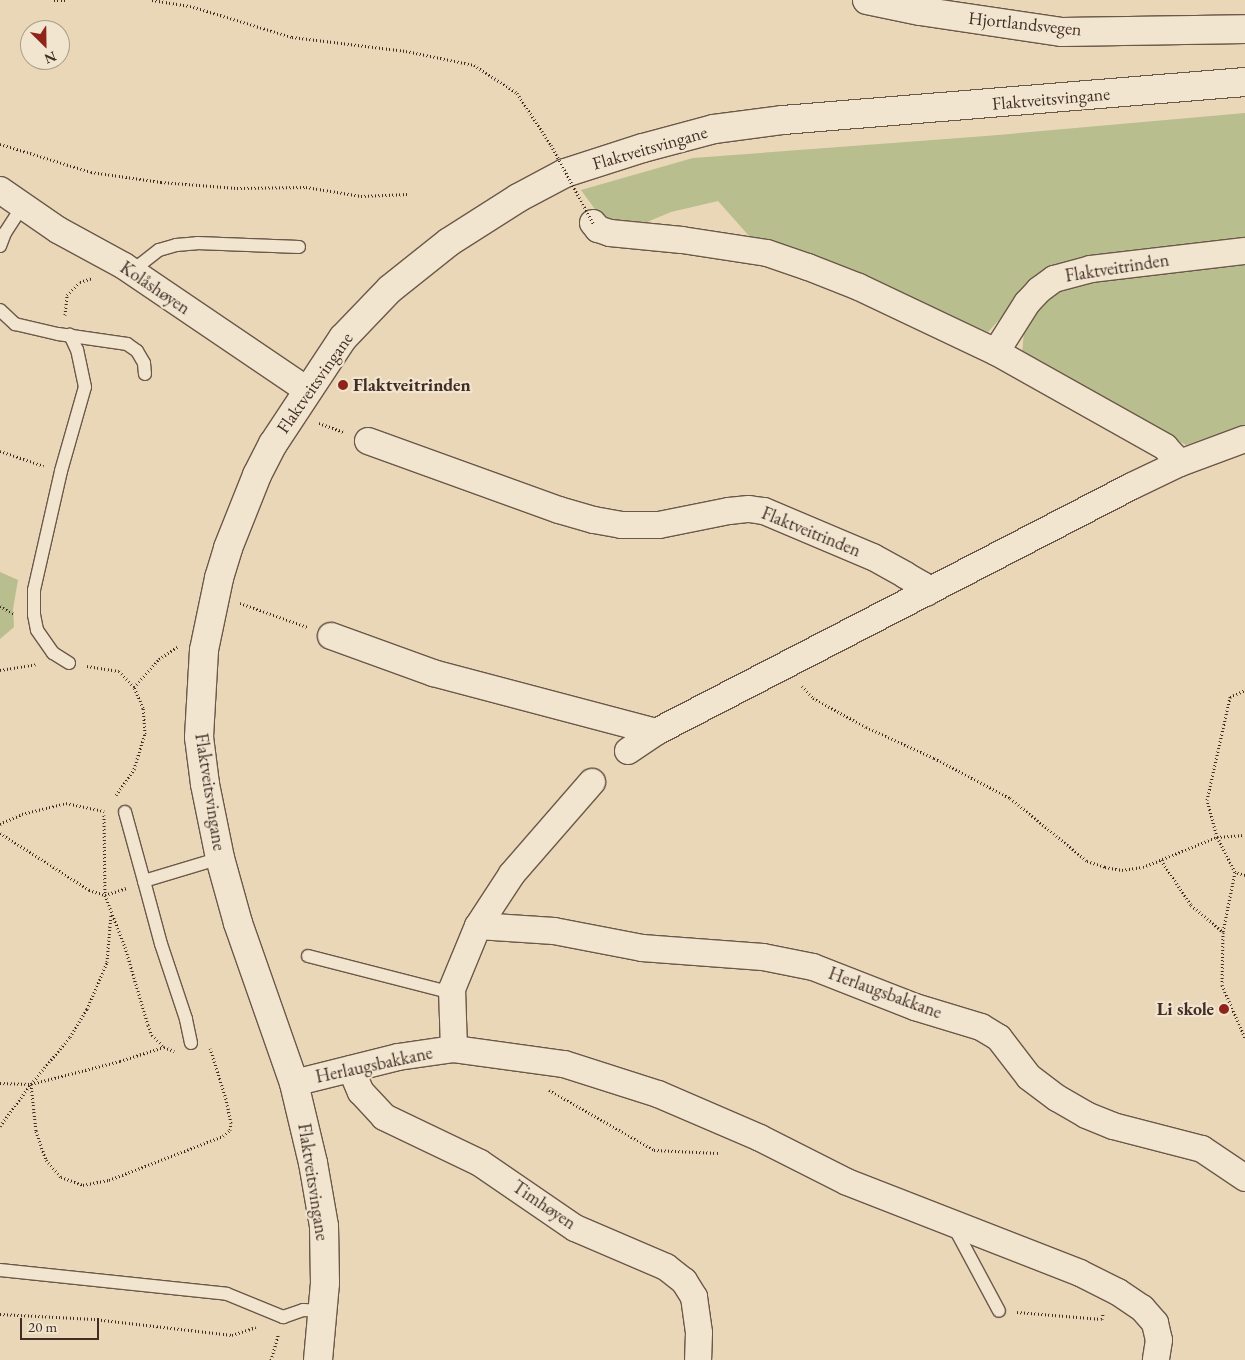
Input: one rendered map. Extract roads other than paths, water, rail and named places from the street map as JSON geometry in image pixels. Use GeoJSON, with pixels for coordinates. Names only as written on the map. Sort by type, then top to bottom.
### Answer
{"type":"FeatureCollection","features":[{"type":"Feature","properties":{"kind":"main road","name":"Hjortlandsvegen"},"geometry":{"type":"LineString","coordinates":[[867,0],[920,11],[1062,32],[1245,29]]}},
{"type":"Feature","properties":{"kind":"main road","name":"Flaktveitsvingane"},"geometry":{"type":"LineString","coordinates":[[318,1360],[324,1311],[324,1226],[308,1139],[294,1083],[238,923],[220,858],[205,784],[199,737],[204,650],[215,594],[228,548],[265,459],[300,401],[343,338],[390,289],[449,242],[518,198],[565,173],[643,148],[714,130],[773,122],[1245,82]]}},
{"type":"Feature","properties":{"kind":"street","name":"Kolåshøyen"},"geometry":{"type":"LineString","coordinates":[[0,190],[58,230],[128,268],[300,401]]}},
{"type":"Feature","properties":{"kind":"street"},"geometry":{"type":"LineString","coordinates":[[593,223],[598,229],[610,233],[691,241],[767,253],[859,287],[996,352],[1165,448],[1180,463]]}},
{"type":"Feature","properties":{"kind":"street","name":"Flaktveitrinden"},"geometry":{"type":"LineString","coordinates":[[996,352],[1027,303],[1054,279],[1091,269],[1245,251]]}},
{"type":"Feature","properties":{"kind":"street"},"geometry":{"type":"LineString","coordinates":[[628,751],[656,732],[782,665],[928,593],[1180,463],[1245,439]]}},
{"type":"Feature","properties":{"kind":"street","name":"Flaktveitrinden"},"geometry":{"type":"LineString","coordinates":[[368,441],[560,510],[612,523],[660,525],[729,511],[749,509],[764,511],[872,557],[913,580],[928,593]]}},
{"type":"Feature","properties":{"kind":"street"},"geometry":{"type":"LineString","coordinates":[[331,636],[433,673],[656,732]]}},
{"type":"Feature","properties":{"kind":"street","name":"Herlaugsbakkane"},"geometry":{"type":"LineString","coordinates":[[454,1049],[452,993],[478,926],[512,874],[592,782]]}},
{"type":"Feature","properties":{"kind":"street","name":"Herlaugsbakkane"},"geometry":{"type":"LineString","coordinates":[[478,926],[554,931],[642,948],[762,957],[813,966],[915,1007],[981,1027],[999,1038],[1029,1077],[1057,1098],[1086,1115],[1113,1126],[1202,1149],[1245,1178]]}},
{"type":"Feature","properties":{"kind":"street","name":"Herlaugsbakkane"},"geometry":{"type":"LineString","coordinates":[[294,1083],[398,1058],[454,1049],[564,1064],[658,1094],[760,1138],[847,1182],[1080,1273],[1142,1308],[1155,1324],[1159,1340],[1156,1360]]}},
{"type":"Feature","properties":{"kind":"street","name":"Timhøyen"},"geometry":{"type":"LineString","coordinates":[[351,1069],[361,1092],[384,1117],[480,1163],[575,1228],[666,1267],[684,1281],[694,1297],[699,1333],[698,1360]]}},
{"type":"Feature","properties":{"kind":"lane"},"geometry":{"type":"LineString","coordinates":[[0,246],[2,233],[23,205]]}},
{"type":"Feature","properties":{"kind":"lane"},"geometry":{"type":"LineString","coordinates":[[128,268],[159,250],[176,245],[197,243],[298,247]]}},
{"type":"Feature","properties":{"kind":"lane"},"geometry":{"type":"LineString","coordinates":[[0,310],[15,324],[126,344],[141,357],[144,363],[145,374]]}},
{"type":"Feature","properties":{"kind":"lane"},"geometry":{"type":"LineString","coordinates":[[68,663],[53,653],[44,643],[37,630],[34,615],[34,590],[61,471],[85,387],[77,350],[70,335]]}},
{"type":"Feature","properties":{"kind":"lane"},"geometry":{"type":"LineString","coordinates":[[125,812],[161,944],[196,1046]]}},
{"type":"Feature","properties":{"kind":"lane"},"geometry":{"type":"LineString","coordinates":[[144,881],[220,858]]}},
{"type":"Feature","properties":{"kind":"lane"},"geometry":{"type":"LineString","coordinates":[[308,956],[452,993]]}},
{"type":"Feature","properties":{"kind":"lane"},"geometry":{"type":"LineString","coordinates":[[952,1224],[998,1310]]}},
{"type":"Feature","properties":{"kind":"lane"},"geometry":{"type":"LineString","coordinates":[[0,1270],[227,1294],[283,1317],[303,1310],[324,1311]]}},
{"type":"Feature","properties":{"kind":"place","name":"Flaktveitrinden"},"geometry":{"type":"Point","coordinates":[343,385]}},
{"type":"Feature","properties":{"kind":"place","name":"Li skole"},"geometry":{"type":"Point","coordinates":[1224,1009]}}]}
